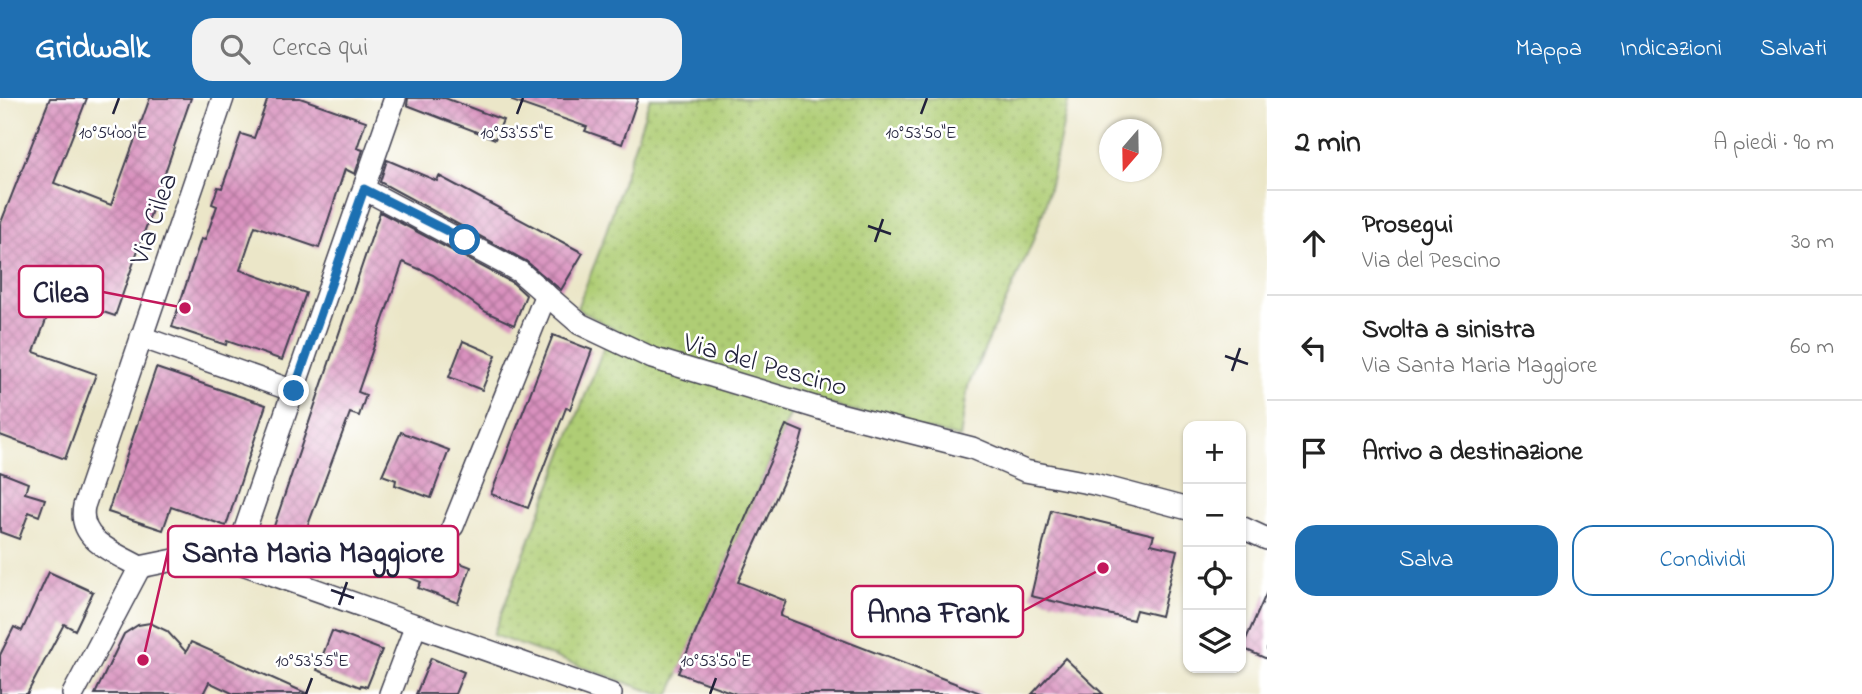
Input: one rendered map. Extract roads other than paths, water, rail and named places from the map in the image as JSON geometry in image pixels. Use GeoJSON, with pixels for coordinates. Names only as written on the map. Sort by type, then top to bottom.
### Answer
{"type":"FeatureCollection","features":[{"type":"Feature","properties":{"kind":"street","name":"Via Cilea"},"geometry":{"type":"LineString","coordinates":[[140,567],[98,542],[86,531],[82,517],[223,98]]}},
{"type":"Feature","properties":{"kind":"street"},"geometry":{"type":"LineString","coordinates":[[234,561],[395,98]]}},
{"type":"Feature","properties":{"kind":"street","name":"Via del Pescino"},"geometry":{"type":"LineString","coordinates":[[364,189],[509,265],[534,282],[580,324],[698,374],[972,448],[1024,471],[1183,508]]}},
{"type":"Feature","properties":{"kind":"street"},"geometry":{"type":"LineString","coordinates":[[453,526],[546,294]]}},
{"type":"Feature","properties":{"kind":"street"},"geometry":{"type":"LineString","coordinates":[[141,337],[294,391]]}},
{"type":"Feature","properties":{"kind":"street"},"geometry":{"type":"LineString","coordinates":[[1246,529],[1267,538]]}},
{"type":"Feature","properties":{"kind":"street"},"geometry":{"type":"LineString","coordinates":[[73,694],[140,567],[184,558],[234,561],[611,694]]}},
{"type":"Feature","properties":{"kind":"street"},"geometry":{"type":"LineString","coordinates":[[390,694],[416,625]]}},
{"type":"Feature","properties":{"kind":"place","name":"Cilea"},"geometry":{"type":"Point","coordinates":[185,308]}},
{"type":"Feature","properties":{"kind":"place","name":"Anna Frank"},"geometry":{"type":"Point","coordinates":[1103,568]}},
{"type":"Feature","properties":{"kind":"place","name":"Santa Maria Maggiore"},"geometry":{"type":"Point","coordinates":[143,660]}}]}
